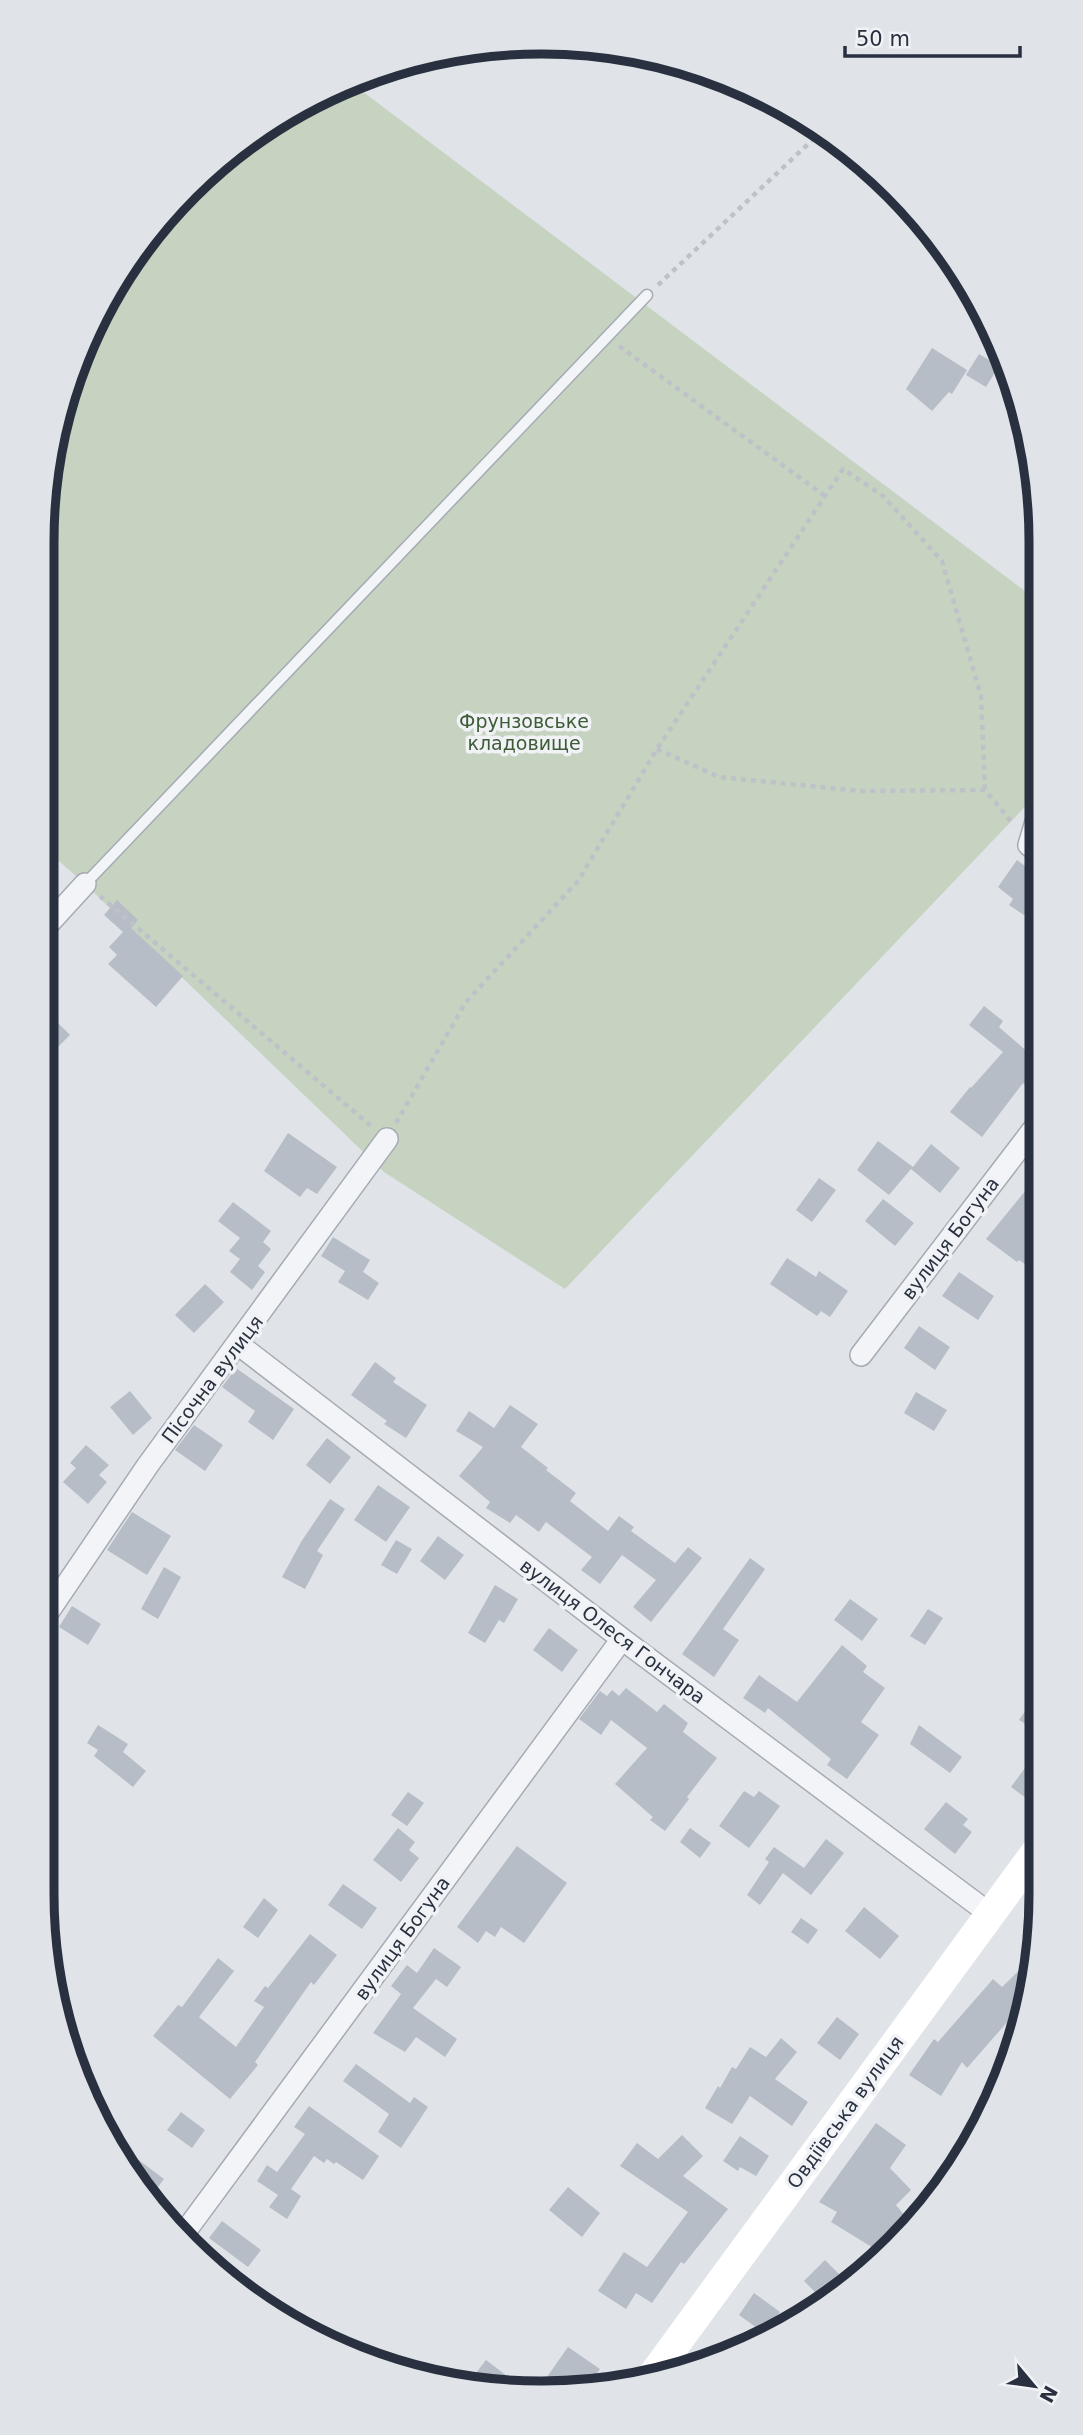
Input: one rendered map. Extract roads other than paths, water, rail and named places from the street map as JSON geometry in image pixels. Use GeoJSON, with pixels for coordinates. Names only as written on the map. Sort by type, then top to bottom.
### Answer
{"type":"FeatureCollection","features":[{"type":"Feature","properties":{"kind":"main road","name":"Овдіївська вулиця"},"geometry":{"type":"LineString","coordinates":[[660,2366],[1029,1861]]}},
{"type":"Feature","properties":{"kind":"street"},"geometry":{"type":"LineString","coordinates":[[54,918],[85,884]]}},
{"type":"Feature","properties":{"kind":"street","name":"вулиця Богуна"},"geometry":{"type":"LineString","coordinates":[[861,1355],[1029,1135]]}},
{"type":"Feature","properties":{"kind":"street","name":"Пісочна вулиця"},"geometry":{"type":"LineString","coordinates":[[54,1603],[148,1465],[387,1139]]}},
{"type":"Feature","properties":{"kind":"street","name":"вулиця Олеся Гончара"},"geometry":{"type":"LineString","coordinates":[[238,1344],[622,1639],[990,1914]]}},
{"type":"Feature","properties":{"kind":"street","name":"вулиця Богуна"},"geometry":{"type":"LineString","coordinates":[[188,2228],[622,1639]]}},
{"type":"Feature","properties":{"kind":"lane"},"geometry":{"type":"LineString","coordinates":[[85,884],[647,295]]}},
{"type":"Feature","properties":{"kind":"park label","name":"Фрунзовське кладовище"},"geometry":{"type":"Point","coordinates":[524,732]}}]}
